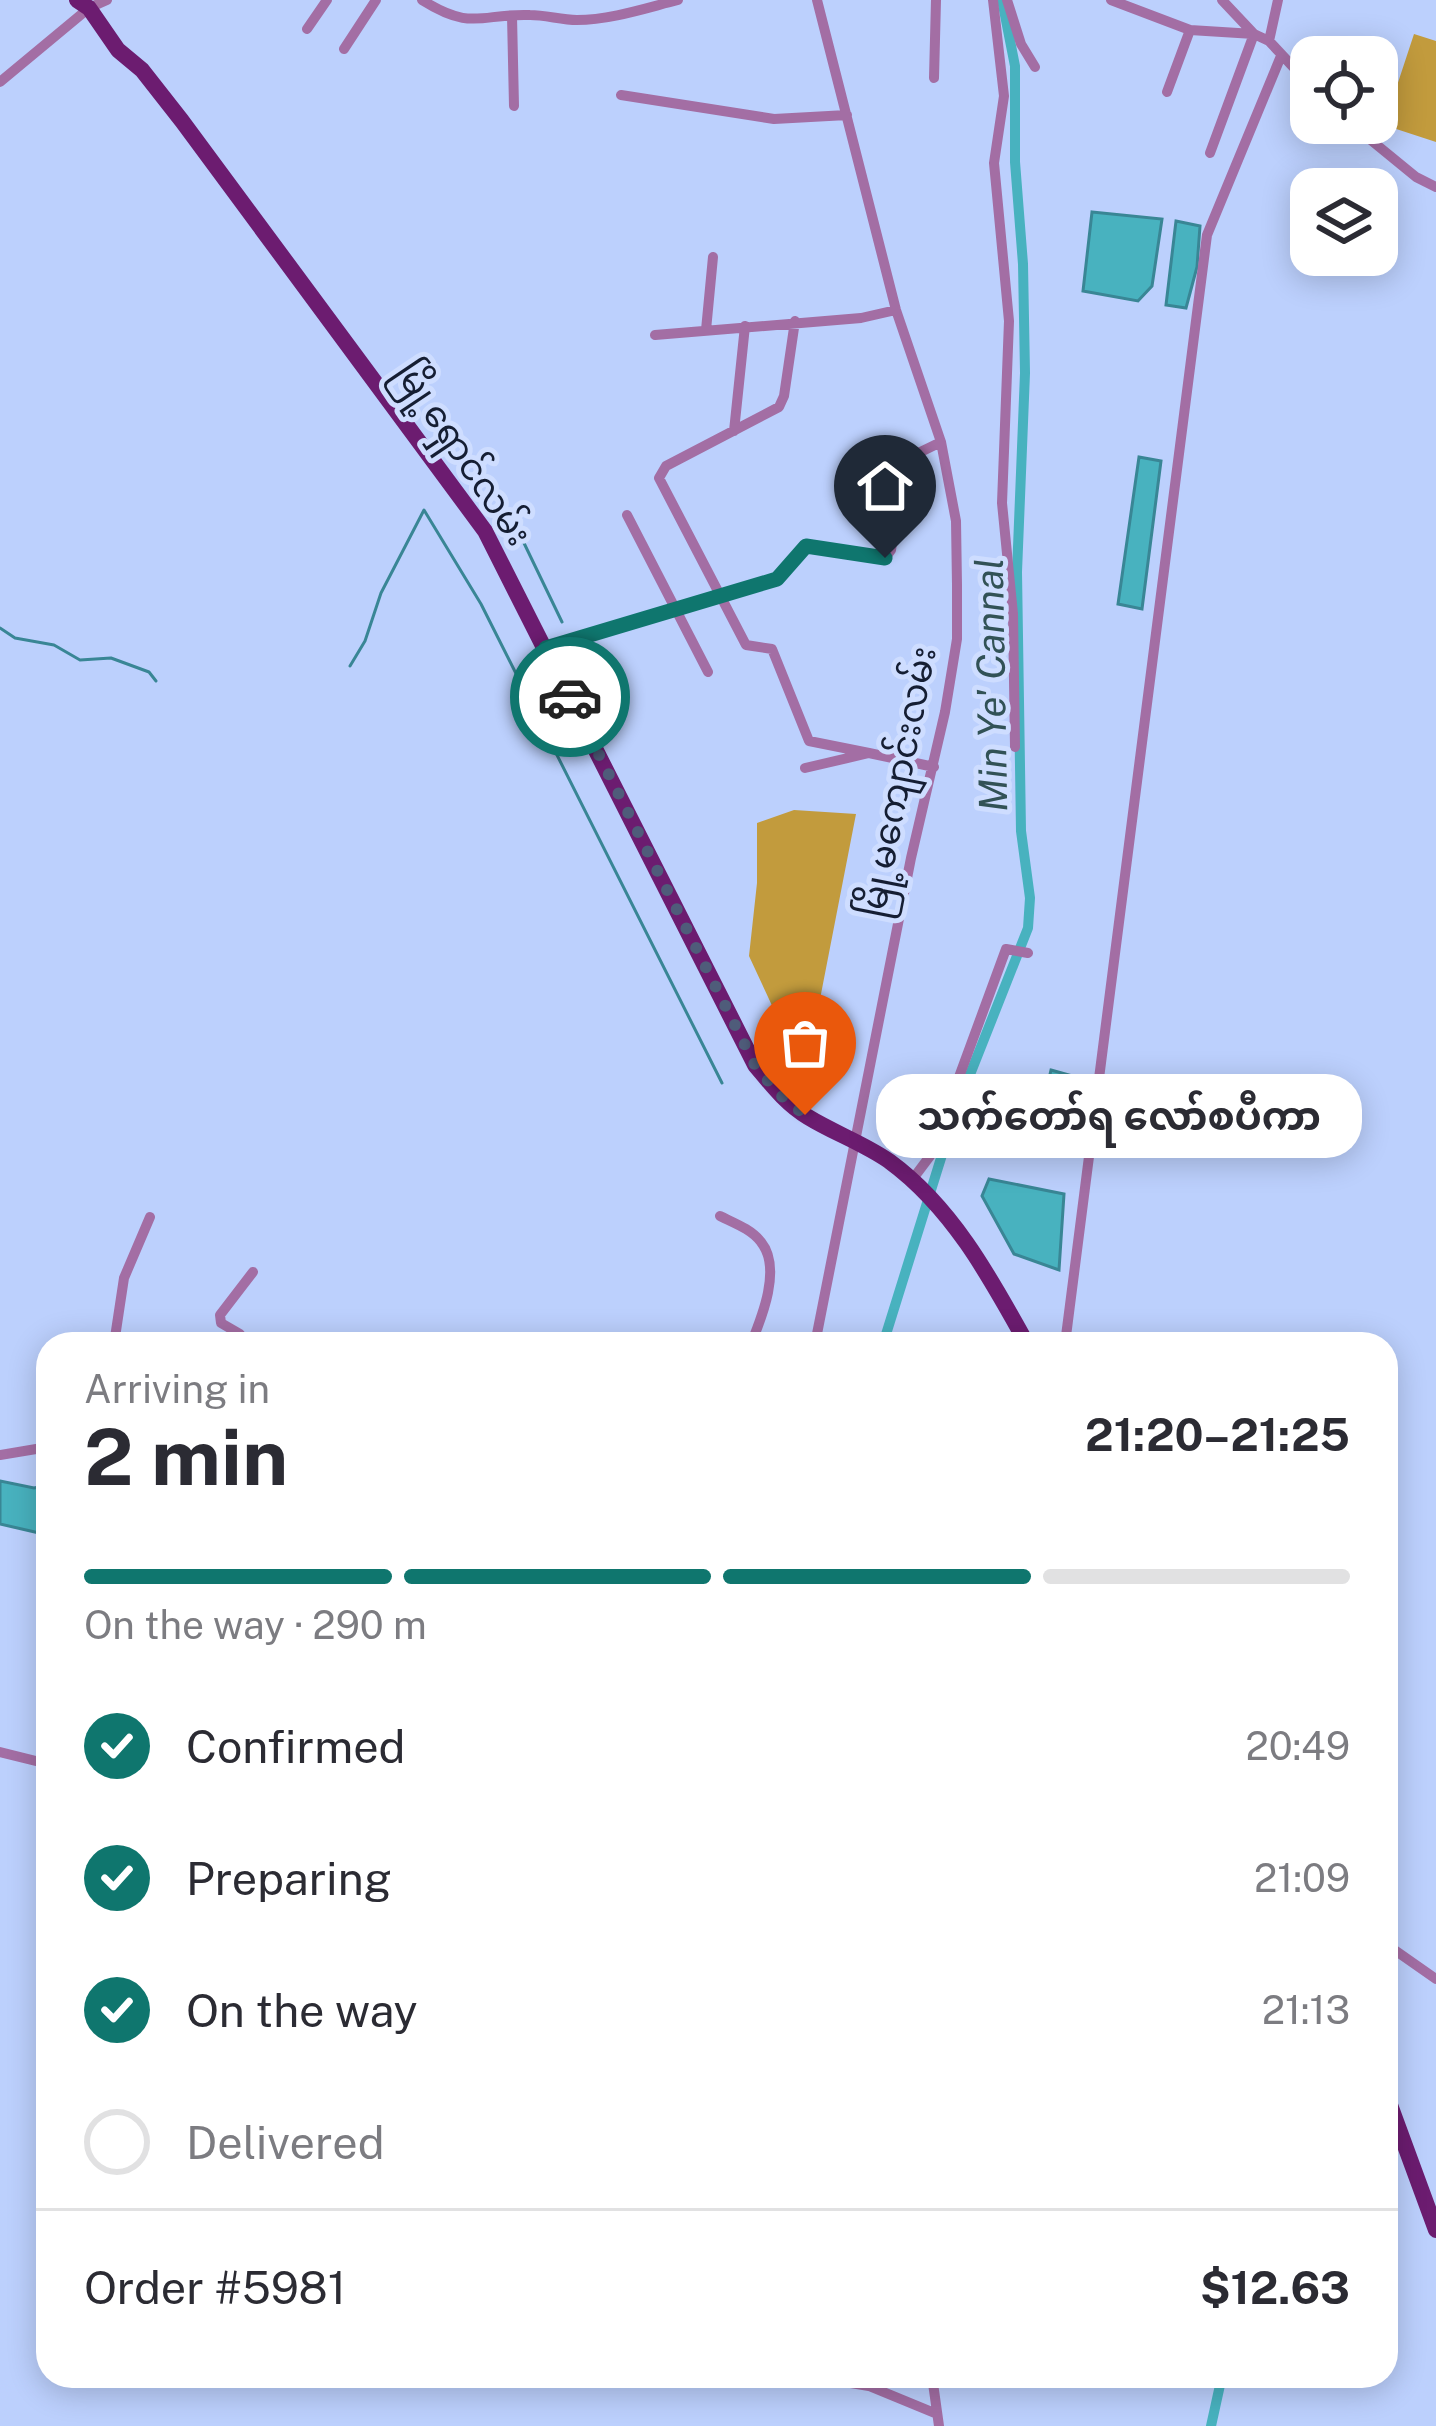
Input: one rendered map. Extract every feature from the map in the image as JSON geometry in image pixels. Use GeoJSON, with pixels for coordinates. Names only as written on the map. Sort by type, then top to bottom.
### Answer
{"type":"FeatureCollection","features":[{"type":"Feature","properties":{"kind":"main road","name":"မြို့ရှောင်လမ်း"},"geometry":{"type":"LineString","coordinates":[[91,3],[118,50],[142,70],[182,121],[484,531],[755,1065],[805,1115],[854,1150],[917,1184],[949,1217],[1020,1332]]}},
{"type":"Feature","properties":{"kind":"main road"},"geometry":{"type":"LineString","coordinates":[[1398,2127],[1436,2230]]}},
{"type":"Feature","properties":{"kind":"street"},"geometry":{"type":"LineString","coordinates":[[307,28],[326,0]]}},
{"type":"Feature","properties":{"kind":"street"},"geometry":{"type":"LineString","coordinates":[[344,49],[376,0]]}},
{"type":"Feature","properties":{"kind":"street"},"geometry":{"type":"LineString","coordinates":[[429,2],[475,21],[512,16],[581,20],[678,0]]}},
{"type":"Feature","properties":{"kind":"street","name":"မြို့မကျောင်းလမ်း"},"geometry":{"type":"LineString","coordinates":[[817,0],[896,310],[941,442],[956,520],[957,639],[817,1332]]}},
{"type":"Feature","properties":{"kind":"street"},"geometry":{"type":"LineString","coordinates":[[934,78],[937,0]]}},
{"type":"Feature","properties":{"kind":"street"},"geometry":{"type":"LineString","coordinates":[[993,0],[1004,96],[994,163],[1009,321],[1002,503],[1012,614],[1015,747]]}},
{"type":"Feature","properties":{"kind":"street"},"geometry":{"type":"LineString","coordinates":[[1007,0],[1034,67]]}},
{"type":"Feature","properties":{"kind":"street"},"geometry":{"type":"LineString","coordinates":[[1112,0],[1190,29],[1254,34],[1269,41],[1290,65]]}},
{"type":"Feature","properties":{"kind":"street"},"geometry":{"type":"LineString","coordinates":[[1222,0],[1254,34]]}},
{"type":"Feature","properties":{"kind":"street"},"geometry":{"type":"LineString","coordinates":[[1269,41],[1278,0]]}},
{"type":"Feature","properties":{"kind":"street"},"geometry":{"type":"LineString","coordinates":[[0,82],[91,3]]}},
{"type":"Feature","properties":{"kind":"street"},"geometry":{"type":"LineString","coordinates":[[512,16],[514,106]]}},
{"type":"Feature","properties":{"kind":"street"},"geometry":{"type":"LineString","coordinates":[[1167,92],[1190,29]]}},
{"type":"Feature","properties":{"kind":"street"},"geometry":{"type":"LineString","coordinates":[[1210,153],[1254,34]]}},
{"type":"Feature","properties":{"kind":"street"},"geometry":{"type":"LineString","coordinates":[[1067,1332],[1208,235],[1281,56]]}},
{"type":"Feature","properties":{"kind":"street"},"geometry":{"type":"LineString","coordinates":[[621,95],[774,119],[847,115]]}},
{"type":"Feature","properties":{"kind":"street"},"geometry":{"type":"LineString","coordinates":[[1376,144],[1436,187]]}},
{"type":"Feature","properties":{"kind":"street"},"geometry":{"type":"LineString","coordinates":[[706,330],[713,257]]}},
{"type":"Feature","properties":{"kind":"street"},"geometry":{"type":"LineString","coordinates":[[655,335],[861,318],[896,310]]}},
{"type":"Feature","properties":{"kind":"street"},"geometry":{"type":"LineString","coordinates":[[795,321],[784,396],[766,416],[666,466],[659,478],[746,645],[772,649],[808,741],[934,767]]}},
{"type":"Feature","properties":{"kind":"street"},"geometry":{"type":"LineString","coordinates":[[734,430],[745,326]]}},
{"type":"Feature","properties":{"kind":"street"},"geometry":{"type":"LineString","coordinates":[[546,648],[777,579],[806,546],[885,558],[891,550],[904,460],[941,442]]}},
{"type":"Feature","properties":{"kind":"street"},"geometry":{"type":"LineString","coordinates":[[627,515],[708,673]]}},
{"type":"Feature","properties":{"kind":"street"},"geometry":{"type":"LineString","coordinates":[[805,768],[869,753]]}},
{"type":"Feature","properties":{"kind":"street"},"geometry":{"type":"LineString","coordinates":[[917,1184],[1006,949],[1028,953]]}},
{"type":"Feature","properties":{"kind":"street"},"geometry":{"type":"LineString","coordinates":[[720,1216],[754,1235],[770,1262],[755,1332]]}},
{"type":"Feature","properties":{"kind":"street"},"geometry":{"type":"LineString","coordinates":[[116,1332],[124,1278],[150,1217]]}},
{"type":"Feature","properties":{"kind":"street"},"geometry":{"type":"LineString","coordinates":[[237,1332],[221,1323],[220,1315],[253,1272]]}},
{"type":"Feature","properties":{"kind":"street"},"geometry":{"type":"LineString","coordinates":[[0,1455],[36,1450]]}},
{"type":"Feature","properties":{"kind":"street"},"geometry":{"type":"LineString","coordinates":[[0,1752],[36,1761]]}},
{"type":"Feature","properties":{"kind":"street"},"geometry":{"type":"LineString","coordinates":[[1398,1952],[1436,1979]]}},
{"type":"Feature","properties":{"kind":"street"},"geometry":{"type":"LineString","coordinates":[[873,2388],[938,2420]]}},
{"type":"Feature","properties":{"kind":"street"},"geometry":{"type":"LineString","coordinates":[[934,2388],[938,2420]]}},
{"type":"Feature","properties":{"kind":"shaded area"},"geometry":{"type":"Polygon","coordinates":[[[1414,34],[1436,41],[1436,142],[1398,130],[1398,83],[1414,34]]]}},
{"type":"Feature","properties":{"kind":"shaded area"},"geometry":{"type":"Polygon","coordinates":[[[1092,212],[1162,219],[1152,286],[1138,301],[1083,291],[1092,212]]]}},
{"type":"Feature","properties":{"kind":"shaded area"},"geometry":{"type":"Polygon","coordinates":[[[1176,221],[1200,226],[1197,267],[1186,308],[1166,305],[1176,221]]]}},
{"type":"Feature","properties":{"kind":"shaded area"},"geometry":{"type":"Polygon","coordinates":[[[1139,457],[1161,461],[1142,609],[1118,604],[1139,457]]]}},
{"type":"Feature","properties":{"kind":"shaded area"},"geometry":{"type":"Polygon","coordinates":[[[794,810],[856,814],[814,1030],[787,1038],[749,956],[757,883],[757,823],[794,810]]]}},
{"type":"Feature","properties":{"kind":"shaded area"},"geometry":{"type":"Polygon","coordinates":[[[1051,1070],[1087,1080],[1076,1126],[1041,1112],[1051,1070]]]}},
{"type":"Feature","properties":{"kind":"shaded area"},"geometry":{"type":"Polygon","coordinates":[[[989,1179],[1064,1194],[1059,1270],[1014,1254],[982,1196],[989,1179]]]}},
{"type":"Feature","properties":{"kind":"shaded area"},"geometry":{"type":"Polygon","coordinates":[[[0,1481],[36,1488],[36,1532],[0,1524],[0,1481]]]}},
{"type":"Feature","properties":{"kind":"waterway","name":"Min Ye' Cannal"},"geometry":{"type":"LineString","coordinates":[[887,1332],[956,1110],[1028,928],[1030,898],[1021,831],[1017,572],[1025,373],[1023,264],[1015,162],[1015,66],[1002,0]]}},
{"type":"Feature","properties":{"kind":"waterway"},"geometry":{"type":"LineString","coordinates":[[350,666],[424,510],[481,604],[722,1083]]}},
{"type":"Feature","properties":{"kind":"waterway"},"geometry":{"type":"LineString","coordinates":[[505,514],[516,530]]}},
{"type":"Feature","properties":{"kind":"waterway"},"geometry":{"type":"LineString","coordinates":[[523,541],[562,622]]}},
{"type":"Feature","properties":{"kind":"waterway"},"geometry":{"type":"LineString","coordinates":[[0,628],[15,638],[54,645],[80,660],[111,658],[149,672],[156,681]]}},
{"type":"Feature","properties":{"kind":"waterway","name":"Min Ye' Cannal"},"geometry":{"type":"LineString","coordinates":[[1211,2426],[1219,2388]]}},
{"type":"Feature","properties":{"kind":"way so far"},"geometry":{"type":"LineString","coordinates":[[570,697],[737,1034],[779,1094],[805,1115]]}},
{"type":"Feature","properties":{"kind":"place","name":"သက်တော်ရ လော်စပီကာ"},"geometry":{"type":"Point","coordinates":[805,1115]}},
{"type":"Feature","properties":{"kind":"route"},"geometry":{"type":"LineString","coordinates":[[570,697],[546,648],[777,579],[806,546],[885,558]]}}]}
